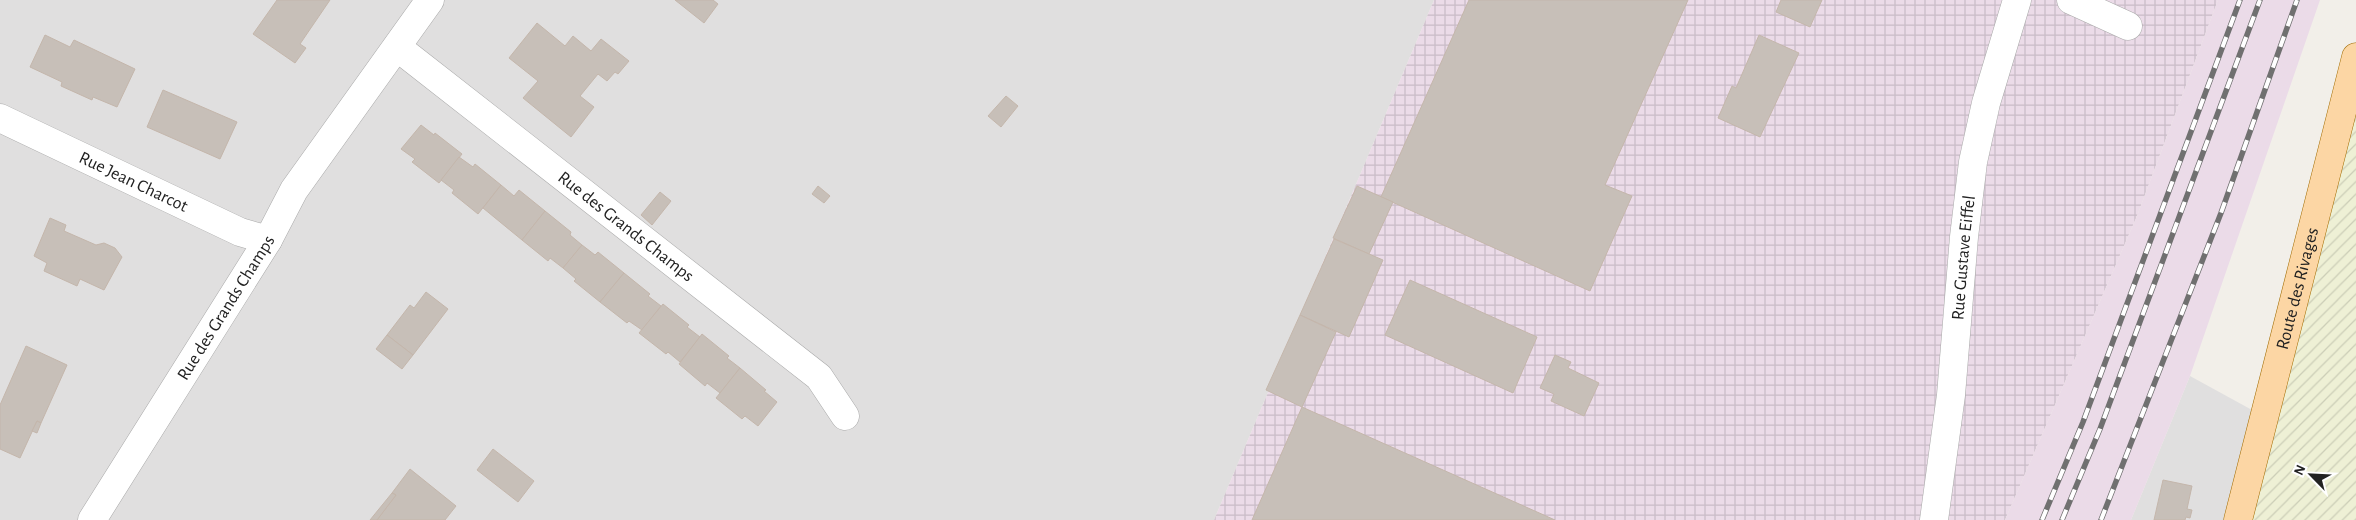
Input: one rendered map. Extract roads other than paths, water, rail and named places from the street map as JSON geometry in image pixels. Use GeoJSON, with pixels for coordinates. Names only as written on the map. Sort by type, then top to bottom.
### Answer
{"type":"FeatureCollection","features":[{"type":"Feature","properties":{"kind":"main road","name":"Route des Rivages"},"geometry":{"type":"LineString","coordinates":[[2238,520],[2356,56]]}},
{"type":"Feature","properties":{"kind":"street","name":"Rue des Grands Champs"},"geometry":{"type":"LineString","coordinates":[[92,520],[268,240],[294,190],[430,0]]}},
{"type":"Feature","properties":{"kind":"street","name":"Rue Gustave Eiffel"},"geometry":{"type":"LineString","coordinates":[[1934,520],[1951,395],[1964,236],[1973,162],[1993,77],[2017,0]]}},
{"type":"Feature","properties":{"kind":"street"},"geometry":{"type":"LineString","coordinates":[[2070,0],[2128,26]]}},
{"type":"Feature","properties":{"kind":"street","name":"Rue des Grands Champs"},"geometry":{"type":"LineString","coordinates":[[397,47],[819,376],[845,416]]}},
{"type":"Feature","properties":{"kind":"street","name":"Rue Jean Charcot"},"geometry":{"type":"LineString","coordinates":[[0,118],[240,232],[268,240]]}},
{"type":"Feature","properties":{"kind":"railway"},"geometry":{"type":"LineString","coordinates":[[2042,520],[2083,422],[2240,0]]}},
{"type":"Feature","properties":{"kind":"railway"},"geometry":{"type":"LineString","coordinates":[[2062,520],[2100,429],[2260,0]]}},
{"type":"Feature","properties":{"kind":"railway"},"geometry":{"type":"LineString","coordinates":[[2101,520],[2221,213],[2297,0]]}}]}
